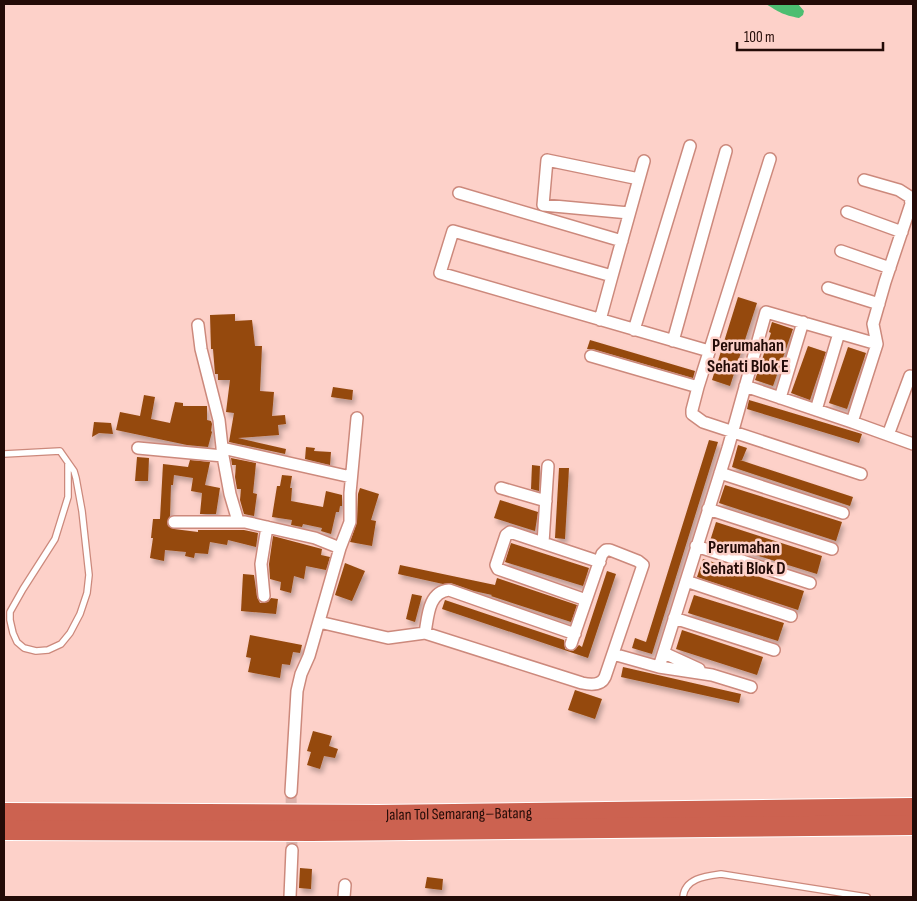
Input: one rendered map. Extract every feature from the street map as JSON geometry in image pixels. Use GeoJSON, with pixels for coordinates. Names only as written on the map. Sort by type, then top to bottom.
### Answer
{"type":"FeatureCollection","features":[{"type":"Feature","properties":{"kind":"highway","name":"Jalan Tol Semarang–Batang"},"geometry":{"type":"LineString","coordinates":[[4,813],[378,816],[913,808]]}},
{"type":"Feature","properties":{"kind":"highway","name":"Jalan Tol Semarang–Batang"},"geometry":{"type":"LineString","coordinates":[[4,830],[322,831],[913,825]]}},
{"type":"Feature","properties":{"kind":"street"},"geometry":{"type":"LineString","coordinates":[[634,330],[690,146]]}},
{"type":"Feature","properties":{"kind":"street"},"geometry":{"type":"LineString","coordinates":[[673,340],[726,151]]}},
{"type":"Feature","properties":{"kind":"street"},"geometry":{"type":"LineString","coordinates":[[770,159],[709,351],[692,414],[703,422],[861,474]]}},
{"type":"Feature","properties":{"kind":"street"},"geometry":{"type":"LineString","coordinates":[[541,217],[547,160],[639,179]]}},
{"type":"Feature","properties":{"kind":"street"},"geometry":{"type":"LineString","coordinates":[[600,320],[644,161]]}},
{"type":"Feature","properties":{"kind":"street"},"geometry":{"type":"LineString","coordinates":[[852,422],[877,344],[873,324],[911,204],[910,197],[899,190],[864,180]]}},
{"type":"Feature","properties":{"kind":"street"},"geometry":{"type":"LineString","coordinates":[[459,193],[622,241]]}},
{"type":"Feature","properties":{"kind":"street"},"geometry":{"type":"LineString","coordinates":[[543,205],[629,213]]}},
{"type":"Feature","properties":{"kind":"street"},"geometry":{"type":"LineString","coordinates":[[847,212],[902,232]]}},
{"type":"Feature","properties":{"kind":"street"},"geometry":{"type":"LineString","coordinates":[[612,276],[453,231],[440,273],[709,351]]}},
{"type":"Feature","properties":{"kind":"street"},"geometry":{"type":"LineString","coordinates":[[841,251],[890,268]]}},
{"type":"Feature","properties":{"kind":"street"},"geometry":{"type":"LineString","coordinates":[[828,288],[879,304]]}},
{"type":"Feature","properties":{"kind":"street"},"geometry":{"type":"LineString","coordinates":[[660,667],[720,473],[766,312],[877,344]]}},
{"type":"Feature","properties":{"kind":"street"},"geometry":{"type":"LineString","coordinates":[[780,398],[802,322]]}},
{"type":"Feature","properties":{"kind":"street"},"geometry":{"type":"LineString","coordinates":[[198,325],[201,349],[219,420],[222,452],[230,494],[238,521]]}},
{"type":"Feature","properties":{"kind":"street"},"geometry":{"type":"LineString","coordinates":[[816,410],[839,333]]}},
{"type":"Feature","properties":{"kind":"street"},"geometry":{"type":"LineString","coordinates":[[591,356],[698,387]]}},
{"type":"Feature","properties":{"kind":"street"},"geometry":{"type":"LineString","coordinates":[[888,435],[910,376]]}},
{"type":"Feature","properties":{"kind":"street"},"geometry":{"type":"LineString","coordinates":[[745,386],[913,444]]}},
{"type":"Feature","properties":{"kind":"street"},"geometry":{"type":"LineString","coordinates":[[291,792],[297,691],[301,674],[310,656],[318,622],[351,518],[351,477],[357,418]]}},
{"type":"Feature","properties":{"kind":"street"},"geometry":{"type":"LineString","coordinates":[[138,448],[222,452],[351,477]]}},
{"type":"Feature","properties":{"kind":"street"},"geometry":{"type":"LineString","coordinates":[[543,543],[548,466]]}},
{"type":"Feature","properties":{"kind":"street"},"geometry":{"type":"LineString","coordinates":[[720,473],[844,514]]}},
{"type":"Feature","properties":{"kind":"street"},"geometry":{"type":"LineString","coordinates":[[501,488],[546,501]]}},
{"type":"Feature","properties":{"kind":"street"},"geometry":{"type":"LineString","coordinates":[[708,509],[832,549]]}},
{"type":"Feature","properties":{"kind":"street"},"geometry":{"type":"LineString","coordinates":[[174,522],[238,521],[315,538],[340,548]]}},
{"type":"Feature","properties":{"kind":"street"},"geometry":{"type":"LineString","coordinates":[[264,596],[261,564],[268,527]]}},
{"type":"Feature","properties":{"kind":"street"},"geometry":{"type":"LineString","coordinates":[[586,600],[496,568],[496,565],[510,532],[600,562]]}},
{"type":"Feature","properties":{"kind":"street"},"geometry":{"type":"LineString","coordinates":[[696,546],[810,583]]}},
{"type":"Feature","properties":{"kind":"street"},"geometry":{"type":"LineString","coordinates":[[318,622],[388,638],[425,633],[587,684],[596,684],[604,680],[643,565],[638,561],[610,550],[606,550],[602,554],[573,639],[449,590],[439,593],[432,600],[425,633]]}},
{"type":"Feature","properties":{"kind":"street"},"geometry":{"type":"LineString","coordinates":[[686,580],[791,616]]}},
{"type":"Feature","properties":{"kind":"street"},"geometry":{"type":"LineString","coordinates":[[674,618],[774,650]]}},
{"type":"Feature","properties":{"kind":"street"},"geometry":{"type":"LineString","coordinates":[[664,653],[712,675],[751,688]]}},
{"type":"Feature","properties":{"kind":"street"},"geometry":{"type":"LineString","coordinates":[[613,654],[660,667],[712,675]]}},
{"type":"Feature","properties":{"kind":"street"},"geometry":{"type":"LineString","coordinates":[[290,897],[292,850]]}},
{"type":"Feature","properties":{"kind":"street"},"geometry":{"type":"LineString","coordinates":[[344,897],[345,885]]}},
{"type":"Feature","properties":{"kind":"lane"},"geometry":{"type":"LineString","coordinates":[[4,454],[60,451],[74,470],[82,511],[89,575],[87,593],[80,614],[70,633],[61,644],[48,650],[36,651],[24,648],[17,642],[13,633],[10,612],[22,589],[55,539],[68,496],[68,464]]}},
{"type":"Feature","properties":{"kind":"lane"},"geometry":{"type":"LineString","coordinates":[[683,897],[684,892],[694,881],[702,876],[721,874],[866,897]]}},
{"type":"Feature","properties":{"kind":"shaded area"},"geometry":{"type":"Polygon","coordinates":[[[766,4],[798,4],[804,11],[803,15],[799,18],[781,13],[766,4]]]}},
{"type":"Feature","properties":{"kind":"building"},"geometry":{"type":"Polygon","coordinates":[[[738,297],[757,303],[730,386],[712,380],[738,297]]]}},
{"type":"Feature","properties":{"kind":"building"},"geometry":{"type":"Polygon","coordinates":[[[235,314],[235,321],[252,320],[255,346],[262,346],[260,391],[274,392],[272,416],[285,415],[286,424],[278,425],[279,435],[238,438],[286,449],[285,454],[229,442],[234,413],[226,412],[230,380],[218,380],[218,374],[215,374],[213,349],[211,349],[210,315],[235,314]]]}},
{"type":"Feature","properties":{"kind":"building"},"geometry":{"type":"Polygon","coordinates":[[[772,322],[793,329],[773,386],[755,380],[771,333],[769,332],[772,322]]]}},
{"type":"Feature","properties":{"kind":"building"},"geometry":{"type":"Polygon","coordinates":[[[590,340],[695,371],[693,378],[593,349],[587,349],[590,340]]]}},
{"type":"Feature","properties":{"kind":"building"},"geometry":{"type":"Polygon","coordinates":[[[808,346],[826,352],[810,400],[791,393],[808,346]]]}},
{"type":"Feature","properties":{"kind":"building"},"geometry":{"type":"Polygon","coordinates":[[[848,347],[866,353],[847,409],[829,403],[848,347]]]}},
{"type":"Feature","properties":{"kind":"building"},"geometry":{"type":"Polygon","coordinates":[[[333,387],[353,390],[352,400],[331,397],[333,387]]]}},
{"type":"Feature","properties":{"kind":"building"},"geometry":{"type":"Polygon","coordinates":[[[144,395],[155,397],[151,419],[170,423],[175,402],[183,403],[183,406],[207,406],[207,420],[211,421],[212,424],[208,447],[187,445],[116,430],[120,412],[140,416],[144,395]]]}},
{"type":"Feature","properties":{"kind":"building"},"geometry":{"type":"Polygon","coordinates":[[[749,400],[862,434],[859,443],[747,409],[749,400]]]}},
{"type":"Feature","properties":{"kind":"building"},"geometry":{"type":"Polygon","coordinates":[[[94,422],[111,423],[113,434],[99,433],[92,437],[94,422]]]}},
{"type":"Feature","properties":{"kind":"building"},"geometry":{"type":"Polygon","coordinates":[[[709,440],[718,442],[652,654],[632,648],[635,638],[646,642],[709,440]]]}},
{"type":"Feature","properties":{"kind":"building"},"geometry":{"type":"Polygon","coordinates":[[[738,445],[747,448],[742,460],[740,460],[853,497],[850,506],[732,467],[738,445]]]}},
{"type":"Feature","properties":{"kind":"building"},"geometry":{"type":"Polygon","coordinates":[[[306,447],[315,448],[314,451],[331,452],[330,465],[305,459],[306,447]]]}},
{"type":"Feature","properties":{"kind":"building"},"geometry":{"type":"Polygon","coordinates":[[[137,457],[149,458],[148,481],[135,481],[137,457]]]}},
{"type":"Feature","properties":{"kind":"building"},"geometry":{"type":"Polygon","coordinates":[[[231,458],[256,463],[253,493],[257,494],[254,516],[244,514],[240,500],[241,489],[237,489],[235,477],[236,465],[232,465],[231,458]]]}},
{"type":"Feature","properties":{"kind":"building"},"geometry":{"type":"Polygon","coordinates":[[[190,460],[210,462],[205,485],[220,488],[216,514],[200,514],[202,493],[191,491],[193,478],[174,475],[173,485],[171,485],[168,526],[174,529],[198,532],[198,530],[244,530],[258,533],[256,547],[228,540],[227,545],[210,542],[208,554],[195,553],[194,558],[185,556],[186,552],[165,550],[164,561],[150,558],[153,519],[160,519],[163,464],[188,467],[190,460]]]}},
{"type":"Feature","properties":{"kind":"building"},"geometry":{"type":"Polygon","coordinates":[[[532,465],[540,466],[539,491],[531,489],[532,465]]]}},
{"type":"Feature","properties":{"kind":"building"},"geometry":{"type":"Polygon","coordinates":[[[559,468],[569,468],[565,539],[555,538],[559,468]]]}},
{"type":"Feature","properties":{"kind":"building"},"geometry":{"type":"Polygon","coordinates":[[[282,475],[292,476],[290,488],[292,488],[291,501],[323,507],[326,491],[342,495],[342,506],[340,506],[339,512],[336,512],[331,534],[321,531],[322,528],[303,524],[302,527],[291,525],[292,520],[272,517],[277,486],[280,486],[282,475]]]}},
{"type":"Feature","properties":{"kind":"building"},"geometry":{"type":"Polygon","coordinates":[[[725,485],[842,522],[836,541],[719,503],[725,485]]]}},
{"type":"Feature","properties":{"kind":"building"},"geometry":{"type":"Polygon","coordinates":[[[360,488],[379,494],[371,520],[376,521],[372,546],[350,542],[357,522],[360,488]]]}},
{"type":"Feature","properties":{"kind":"building"},"geometry":{"type":"Polygon","coordinates":[[[500,500],[538,512],[535,531],[494,518],[500,500]]]}},
{"type":"Feature","properties":{"kind":"building"},"geometry":{"type":"Polygon","coordinates":[[[716,522],[822,556],[817,574],[710,541],[716,522]]]}},
{"type":"Feature","properties":{"kind":"building"},"geometry":{"type":"Polygon","coordinates":[[[273,536],[322,549],[321,555],[330,557],[326,570],[306,566],[304,579],[294,576],[291,593],[280,590],[281,582],[270,579],[269,564],[273,536]]]}},
{"type":"Feature","properties":{"kind":"building"},"geometry":{"type":"Polygon","coordinates":[[[511,543],[589,568],[583,586],[505,562],[511,543]]]}},
{"type":"Feature","properties":{"kind":"building"},"geometry":{"type":"Polygon","coordinates":[[[703,559],[804,591],[798,610],[697,577],[703,559]]]}},
{"type":"Feature","properties":{"kind":"building"},"geometry":{"type":"Polygon","coordinates":[[[345,563],[365,571],[352,601],[335,595],[345,563]]]}},
{"type":"Feature","properties":{"kind":"building"},"geometry":{"type":"Polygon","coordinates":[[[400,565],[495,585],[497,578],[577,605],[571,622],[451,583],[443,584],[398,574],[400,565]]]}},
{"type":"Feature","properties":{"kind":"building"},"geometry":{"type":"Polygon","coordinates":[[[607,571],[616,574],[588,658],[442,609],[445,600],[564,640],[565,649],[573,651],[579,645],[582,647],[607,571]]]}},
{"type":"Feature","properties":{"kind":"building"},"geometry":{"type":"Polygon","coordinates":[[[243,574],[254,575],[257,597],[260,603],[268,602],[271,598],[278,599],[276,614],[241,611],[243,574]]]}},
{"type":"Feature","properties":{"kind":"building"},"geometry":{"type":"Polygon","coordinates":[[[412,594],[422,596],[415,622],[406,619],[412,594]]]}},
{"type":"Feature","properties":{"kind":"building"},"geometry":{"type":"Polygon","coordinates":[[[694,595],[784,623],[778,641],[688,613],[694,595]]]}},
{"type":"Feature","properties":{"kind":"building"},"geometry":{"type":"Polygon","coordinates":[[[682,630],[763,657],[757,675],[676,649],[682,630]]]}},
{"type":"Feature","properties":{"kind":"building"},"geometry":{"type":"Polygon","coordinates":[[[250,635],[302,645],[300,653],[293,652],[290,665],[282,664],[280,678],[248,672],[251,658],[246,657],[250,635]]]}},
{"type":"Feature","properties":{"kind":"building"},"geometry":{"type":"Polygon","coordinates":[[[623,667],[741,694],[739,703],[621,677],[623,667]]]}},
{"type":"Feature","properties":{"kind":"building"},"geometry":{"type":"Polygon","coordinates":[[[575,690],[602,699],[595,719],[568,710],[575,690]]]}},
{"type":"Feature","properties":{"kind":"building"},"geometry":{"type":"Polygon","coordinates":[[[313,731],[332,736],[329,746],[338,749],[335,758],[324,756],[320,769],[307,765],[311,752],[307,751],[313,731]]]}},
{"type":"Feature","properties":{"kind":"building"},"geometry":{"type":"Polygon","coordinates":[[[300,868],[312,869],[311,889],[299,888],[300,868]]]}},
{"type":"Feature","properties":{"kind":"building"},"geometry":{"type":"Polygon","coordinates":[[[427,877],[443,879],[442,890],[425,888],[427,877]]]}},
{"type":"Feature","properties":{"kind":"tunnel"},"geometry":{"type":"LineString","coordinates":[[291,792],[292,850]]}},
{"type":"Feature","properties":{"kind":"district","name":"Perumahan Sehati Blok E"},"geometry":{"type":"Point","coordinates":[748,355]}},
{"type":"Feature","properties":{"kind":"district","name":"Perumahan Sehati Blok D"},"geometry":{"type":"Point","coordinates":[744,557]}}]}
